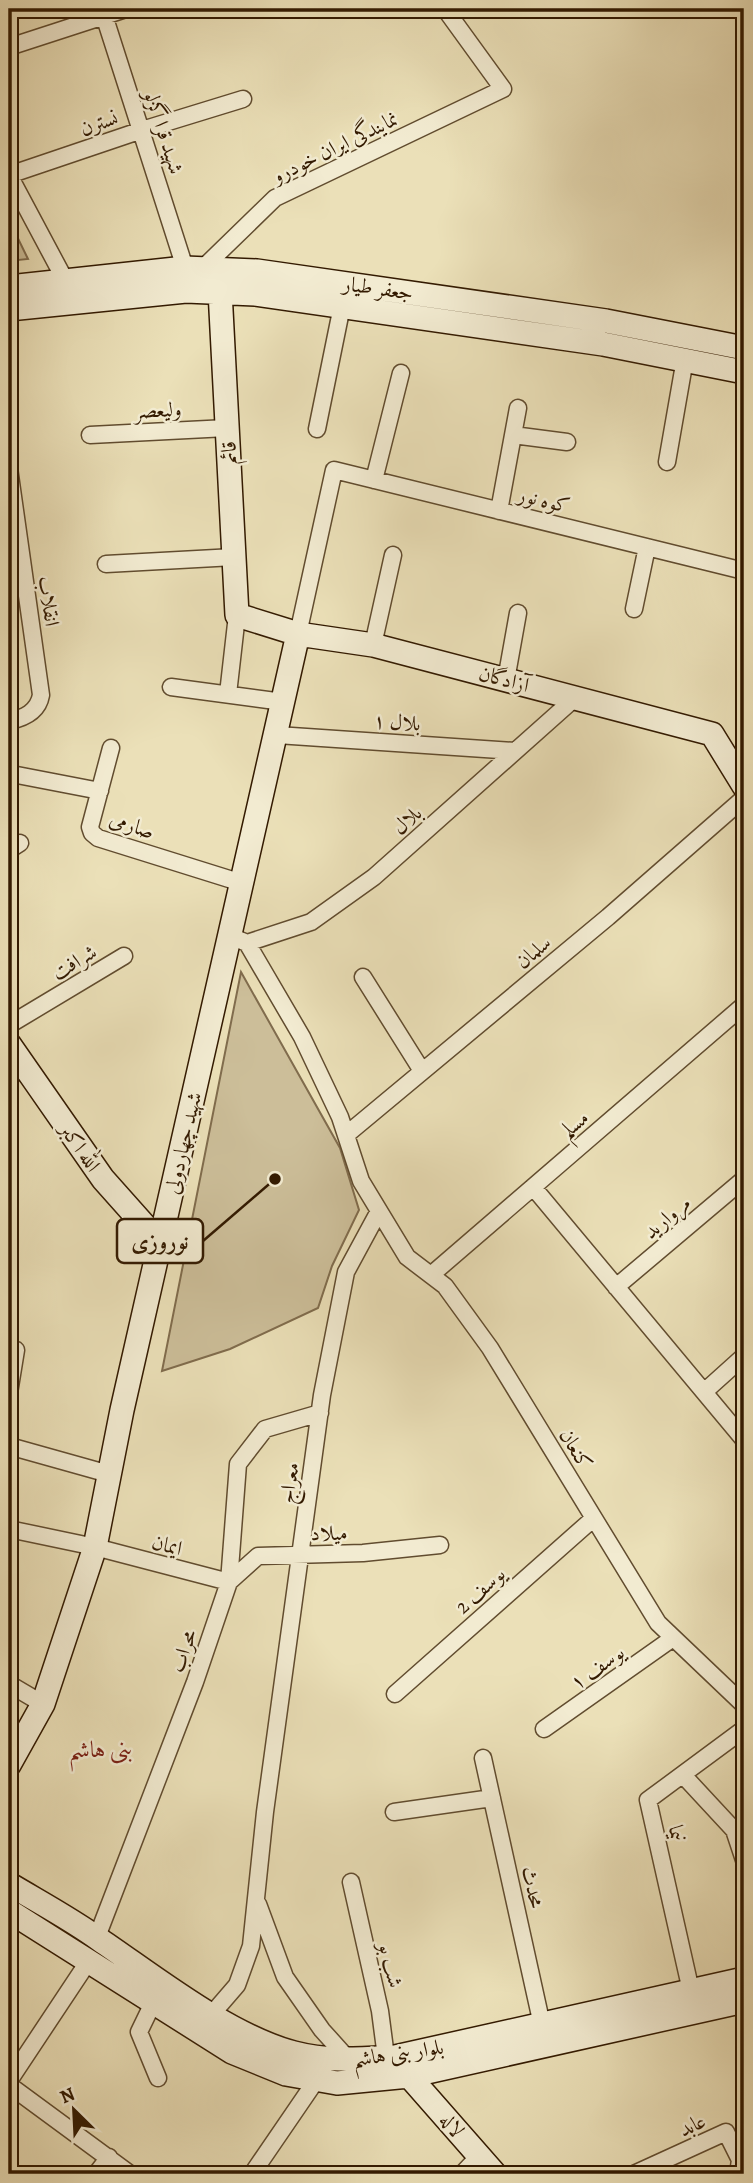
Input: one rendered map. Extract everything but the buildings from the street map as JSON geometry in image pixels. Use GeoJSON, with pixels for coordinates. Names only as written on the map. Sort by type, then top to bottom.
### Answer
{"type":"FeatureCollection","features":[{"type":"Feature","properties":{"kind":"street"},"geometry":{"type":"LineString","coordinates":[[9,47],[104,12],[126,9]]}},
{"type":"Feature","properties":{"kind":"street","name":"نمایندگی ایران خودرو"},"geometry":{"type":"LineString","coordinates":[[194,268],[275,198],[503,89],[445,9]]}},
{"type":"Feature","properties":{"kind":"street","name":"شهید قرا گزلو"},"geometry":{"type":"LineString","coordinates":[[104,12],[142,130],[194,268]]}},
{"type":"Feature","properties":{"kind":"street","name":"نسترن"},"geometry":{"type":"LineString","coordinates":[[9,175],[142,130],[243,100]]}},
{"type":"Feature","properties":{"kind":"street"},"geometry":{"type":"LineString","coordinates":[[9,175],[65,280]]}},
{"type":"Feature","properties":{"kind":"street","name":"جعفر طیار"},"geometry":{"type":"LineString","coordinates":[[9,287],[194,268],[257,271],[607,321],[744,348]]}},
{"type":"Feature","properties":{"kind":"street","name":"جعفر طیار"},"geometry":{"type":"LineString","coordinates":[[9,309],[186,290],[220,291],[603,344],[744,372]]}},
{"type":"Feature","properties":{"kind":"street","name":"قائم"},"geometry":{"type":"LineString","coordinates":[[220,291],[237,615]]}},
{"type":"Feature","properties":{"kind":"street"},"geometry":{"type":"LineString","coordinates":[[317,429],[342,306]]}},
{"type":"Feature","properties":{"kind":"street"},"geometry":{"type":"LineString","coordinates":[[667,462],[685,359]]}},
{"type":"Feature","properties":{"kind":"street"},"geometry":{"type":"LineString","coordinates":[[374,480],[401,373]]}},
{"type":"Feature","properties":{"kind":"street"},"geometry":{"type":"LineString","coordinates":[[499,511],[518,408]]}},
{"type":"Feature","properties":{"kind":"street","name":"ولیعصر"},"geometry":{"type":"LineString","coordinates":[[90,435],[228,428]]}},
{"type":"Feature","properties":{"kind":"street"},"geometry":{"type":"LineString","coordinates":[[513,435],[567,442]]}},
{"type":"Feature","properties":{"kind":"street","name":"انقلاب"},"geometry":{"type":"LineString","coordinates":[[9,468],[41,695],[40,701],[29,715],[9,720]]}},
{"type":"Feature","properties":{"kind":"street","name":"کوه نور"},"geometry":{"type":"LineString","coordinates":[[298,634],[334,470],[744,570]]}},
{"type":"Feature","properties":{"kind":"street"},"geometry":{"type":"LineString","coordinates":[[634,609],[647,547]]}},
{"type":"Feature","properties":{"kind":"street"},"geometry":{"type":"LineString","coordinates":[[373,645],[393,555]]}},
{"type":"Feature","properties":{"kind":"street"},"geometry":{"type":"LineString","coordinates":[[106,564],[234,557]]}},
{"type":"Feature","properties":{"kind":"street"},"geometry":{"type":"LineString","coordinates":[[9,589],[26,587]]}},
{"type":"Feature","properties":{"kind":"street"},"geometry":{"type":"LineString","coordinates":[[506,680],[518,613]]}},
{"type":"Feature","properties":{"kind":"street"},"geometry":{"type":"LineString","coordinates":[[228,694],[237,615]]}},
{"type":"Feature","properties":{"kind":"street","name":"آزادگان"},"geometry":{"type":"LineString","coordinates":[[237,615],[298,634],[373,645],[712,734],[744,786]]}},
{"type":"Feature","properties":{"kind":"street","name":"شهید چهاردولی"},"geometry":{"type":"LineString","coordinates":[[9,1765],[43,1704],[95,1547],[160,1243],[239,939],[242,883],[298,634]]}},
{"type":"Feature","properties":{"kind":"street"},"geometry":{"type":"LineString","coordinates":[[171,687],[283,702]]}},
{"type":"Feature","properties":{"kind":"street","name":"بلال"},"geometry":{"type":"LineString","coordinates":[[239,939],[311,922],[374,877],[575,698]]}},
{"type":"Feature","properties":{"kind":"street","name":"بلال ۱"},"geometry":{"type":"LineString","coordinates":[[277,735],[515,751]]}},
{"type":"Feature","properties":{"kind":"street","name":"صارمی"},"geometry":{"type":"LineString","coordinates":[[111,748],[90,827],[92,833],[98,838],[242,883]]}},
{"type":"Feature","properties":{"kind":"street"},"geometry":{"type":"LineString","coordinates":[[18,775],[100,791]]}},
{"type":"Feature","properties":{"kind":"street","name":"سلمان"},"geometry":{"type":"LineString","coordinates":[[346,1135],[608,917],[744,798]]}},
{"type":"Feature","properties":{"kind":"street"},"geometry":{"type":"LineString","coordinates":[[239,939],[302,1037],[340,1117],[361,1181],[379,1211]]}},
{"type":"Feature","properties":{"kind":"street","name":"شرافت"},"geometry":{"type":"LineString","coordinates":[[9,1025],[124,956]]}},
{"type":"Feature","properties":{"kind":"street"},"geometry":{"type":"LineString","coordinates":[[363,977],[422,1072]]}},
{"type":"Feature","properties":{"kind":"street","name":"مسلم"},"geometry":{"type":"LineString","coordinates":[[431,1275],[744,1005]]}},
{"type":"Feature","properties":{"kind":"street"},"geometry":{"type":"LineString","coordinates":[[9,1081],[13,1052]]}},
{"type":"Feature","properties":{"kind":"street","name":"الله اکبر"},"geometry":{"type":"LineString","coordinates":[[13,1052],[103,1179],[160,1243]]}},
{"type":"Feature","properties":{"kind":"street","name":"مروارید"},"geometry":{"type":"LineString","coordinates":[[617,1287],[744,1179]]}},
{"type":"Feature","properties":{"kind":"street"},"geometry":{"type":"LineString","coordinates":[[533,1187],[744,1440]]}},
{"type":"Feature","properties":{"kind":"street","name":"کنعان"},"geometry":{"type":"LineString","coordinates":[[379,1211],[407,1257],[445,1286],[491,1348],[658,1623],[744,1705]]}},
{"type":"Feature","properties":{"kind":"street","name":"معراج"},"geometry":{"type":"LineString","coordinates":[[349,2060],[322,2030],[285,1977],[256,1899],[265,1812],[320,1413],[346,1272],[379,1211]]}},
{"type":"Feature","properties":{"kind":"street"},"geometry":{"type":"LineString","coordinates":[[9,1393],[16,1350]]}},
{"type":"Feature","properties":{"kind":"street"},"geometry":{"type":"LineString","coordinates":[[704,1392],[744,1356]]}},
{"type":"Feature","properties":{"kind":"street","name":"محراب"},"geometry":{"type":"LineString","coordinates":[[97,1937],[195,1682],[229,1582],[238,1464],[265,1429],[320,1413]]}},
{"type":"Feature","properties":{"kind":"street"},"geometry":{"type":"LineString","coordinates":[[9,1446],[109,1474]]}},
{"type":"Feature","properties":{"kind":"street","name":"یوسف 2"},"geometry":{"type":"LineString","coordinates":[[395,1694],[594,1518]]}},
{"type":"Feature","properties":{"kind":"street","name":"ایمان"},"geometry":{"type":"LineString","coordinates":[[9,1530],[95,1547],[229,1582]]}},
{"type":"Feature","properties":{"kind":"street","name":"میلاد"},"geometry":{"type":"LineString","coordinates":[[229,1582],[258,1556],[363,1553],[440,1545]]}},
{"type":"Feature","properties":{"kind":"street","name":"یوسف ۱"},"geometry":{"type":"LineString","coordinates":[[544,1730],[673,1638]]}},
{"type":"Feature","properties":{"kind":"street"},"geometry":{"type":"LineString","coordinates":[[9,1684],[43,1704]]}},
{"type":"Feature","properties":{"kind":"street","name":"نیما"},"geometry":{"type":"LineString","coordinates":[[691,1991],[648,1800],[744,1729]]}},
{"type":"Feature","properties":{"kind":"street","name":"محدث"},"geometry":{"type":"LineString","coordinates":[[483,1758],[542,2025]]}},
{"type":"Feature","properties":{"kind":"street"},"geometry":{"type":"LineString","coordinates":[[683,1775],[734,1830],[744,1860]]}},
{"type":"Feature","properties":{"kind":"street"},"geometry":{"type":"LineString","coordinates":[[394,1812],[492,1798]]}},
{"type":"Feature","properties":{"kind":"street","name":"شب بو"},"geometry":{"type":"LineString","coordinates":[[351,1882],[380,2011],[386,2057]]}},
{"type":"Feature","properties":{"kind":"street","name":"بلوار بنی هاشم"},"geometry":{"type":"LineString","coordinates":[[9,1884],[97,1937],[176,1993],[242,2032],[293,2053],[338,2061],[386,2057],[744,1979]]}},
{"type":"Feature","properties":{"kind":"street"},"geometry":{"type":"LineString","coordinates":[[212,2014],[237,1985],[251,1946],[256,1899]]}},
{"type":"Feature","properties":{"kind":"street","name":"بلوار بنی هاشم"},"geometry":{"type":"LineString","coordinates":[[9,1911],[232,2052],[286,2074],[337,2083],[409,2076],[744,2001]]}},
{"type":"Feature","properties":{"kind":"street"},"geometry":{"type":"LineString","coordinates":[[88,1962],[11,2091],[130,2174]]}},
{"type":"Feature","properties":{"kind":"street"},"geometry":{"type":"LineString","coordinates":[[153,2003],[139,2032],[158,2078]]}},
{"type":"Feature","properties":{"kind":"street","name":"لاله"},"geometry":{"type":"LineString","coordinates":[[409,2076],[495,2174]]}},
{"type":"Feature","properties":{"kind":"street"},"geometry":{"type":"LineString","coordinates":[[251,2174],[317,2079]]}},
{"type":"Feature","properties":{"kind":"street","name":"عابد"},"geometry":{"type":"LineString","coordinates":[[634,2174],[726,2132],[740,2160],[738,2174]]}},
{"type":"Feature","properties":{"kind":"street"},"geometry":{"type":"LineString","coordinates":[[462,2174],[479,2156]]}},
{"type":"Feature","properties":{"kind":"street"},"geometry":{"type":"LineString","coordinates":[[96,2174],[109,2157]]}},
{"type":"Feature","properties":{"kind":"shaded area"},"geometry":{"type":"Polygon","coordinates":[[[9,220],[28,259],[9,261],[9,220]]]}},
{"type":"Feature","properties":{"kind":"shaded area"},"geometry":{"type":"Polygon","coordinates":[[[241,972],[340,1148],[359,1210],[332,1266],[318,1308],[230,1349],[162,1371],[241,972]]]}},
{"type":"Feature","properties":{"kind":"place","name":"نوروزی"},"geometry":{"type":"Point","coordinates":[275,1179]}},
{"type":"Feature","properties":{"kind":"district","name":"بنی هاشم"},"geometry":{"type":"Point","coordinates":[101,1749]}}]}
